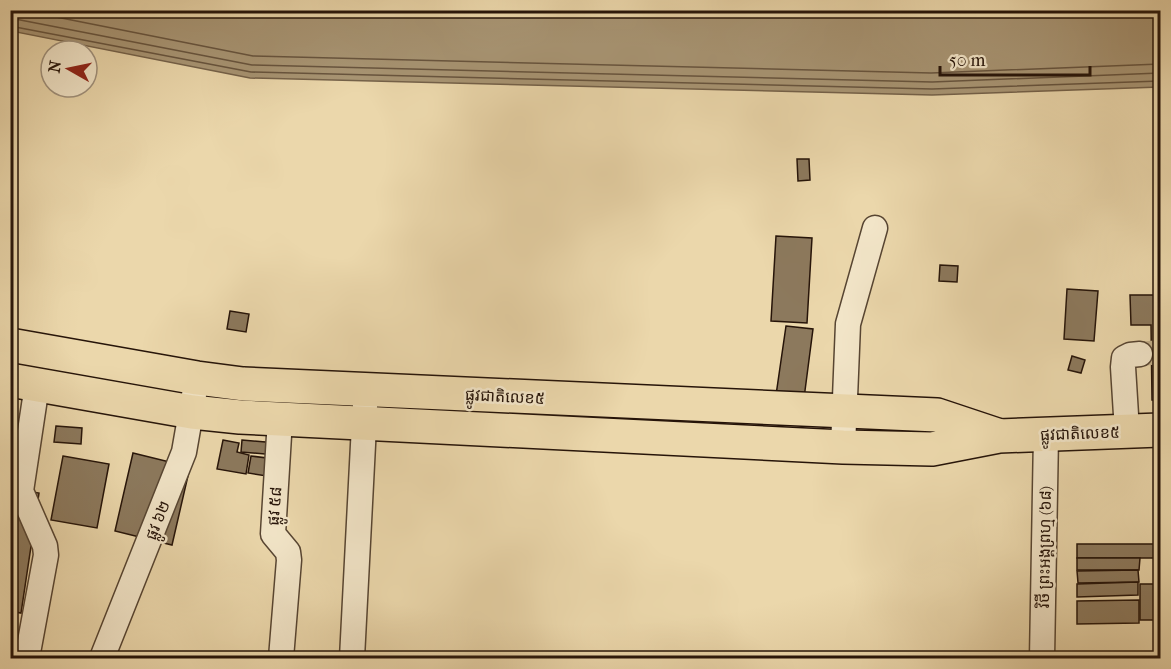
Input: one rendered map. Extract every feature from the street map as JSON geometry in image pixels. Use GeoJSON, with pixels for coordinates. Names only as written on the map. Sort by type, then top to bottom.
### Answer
{"type":"FeatureCollection","features":[{"type":"Feature","properties":{"kind":"highway","name":"ផ្លូវជាតិលេខ៥"},"geometry":{"type":"LineString","coordinates":[[10,345],[197,378],[263,385],[937,415],[999,436]]}},
{"type":"Feature","properties":{"kind":"highway","name":"ផ្លូវជាតិលេខ៥"},"geometry":{"type":"LineString","coordinates":[[24,382],[192,412],[280,419],[843,447],[932,449],[999,436],[1161,430]]}},
{"type":"Feature","properties":{"kind":"street"},"geometry":{"type":"LineString","coordinates":[[843,447],[848,324],[875,228]]}},
{"type":"Feature","properties":{"kind":"street"},"geometry":{"type":"LineString","coordinates":[[1127,432],[1124,358],[1140,354]]}},
{"type":"Feature","properties":{"kind":"street","name":"ផ្លូវ ៦២"},"geometry":{"type":"LineString","coordinates":[[102,658],[184,452],[197,378]]}},
{"type":"Feature","properties":{"kind":"street"},"geometry":{"type":"LineString","coordinates":[[24,382],[21,491],[45,546],[46,555],[27,658]]}},
{"type":"Feature","properties":{"kind":"street"},"geometry":{"type":"LineString","coordinates":[[352,658],[366,390]]}},
{"type":"Feature","properties":{"kind":"street","name":"ផ្លូវ ៥៨"},"geometry":{"type":"LineString","coordinates":[[280,419],[273,534],[288,552],[289,560],[281,658]]}},
{"type":"Feature","properties":{"kind":"street","name":"វិថី ព្រះអង្គព្រហ្ម (៦៨)"},"geometry":{"type":"LineString","coordinates":[[1042,658],[1046,435]]}},
{"type":"Feature","properties":{"kind":"water"},"geometry":{"type":"Polygon","coordinates":[[[10,11],[1160,11],[1160,87],[932,95],[250,78],[99,48],[99,39],[52,39],[11,31],[10,11]]]}},
{"type":"Feature","properties":{"kind":"building"},"geometry":{"type":"Polygon","coordinates":[[[797,159],[809,159],[810,180],[798,181],[797,159]]]}},
{"type":"Feature","properties":{"kind":"building"},"geometry":{"type":"Polygon","coordinates":[[[776,236],[812,238],[807,323],[771,321],[776,236]]]}},
{"type":"Feature","properties":{"kind":"building"},"geometry":{"type":"Polygon","coordinates":[[[940,265],[958,266],[957,282],[939,281],[940,265]]]}},
{"type":"Feature","properties":{"kind":"building"},"geometry":{"type":"Polygon","coordinates":[[[1067,289],[1098,291],[1094,341],[1064,339],[1067,289]]]}},
{"type":"Feature","properties":{"kind":"building"},"geometry":{"type":"Polygon","coordinates":[[[1130,295],[1160,295],[1160,400],[1152,400],[1151,325],[1131,325],[1130,295]]]}},
{"type":"Feature","properties":{"kind":"building"},"geometry":{"type":"Polygon","coordinates":[[[230,311],[249,314],[246,332],[227,329],[230,311]]]}},
{"type":"Feature","properties":{"kind":"building"},"geometry":{"type":"Polygon","coordinates":[[[786,326],[813,329],[803,406],[775,402],[786,326]]]}},
{"type":"Feature","properties":{"kind":"building"},"geometry":{"type":"Polygon","coordinates":[[[1072,356],[1085,360],[1081,373],[1068,370],[1072,356]]]}},
{"type":"Feature","properties":{"kind":"building"},"geometry":{"type":"Polygon","coordinates":[[[56,426],[82,428],[81,444],[54,442],[56,426]]]}},
{"type":"Feature","properties":{"kind":"building"},"geometry":{"type":"Polygon","coordinates":[[[223,440],[239,443],[237,452],[249,455],[246,474],[217,469],[223,440]]]}},
{"type":"Feature","properties":{"kind":"building"},"geometry":{"type":"Polygon","coordinates":[[[242,440],[277,443],[276,455],[241,452],[242,440]]]}},
{"type":"Feature","properties":{"kind":"building"},"geometry":{"type":"Polygon","coordinates":[[[133,453],[190,467],[172,545],[115,531],[133,453]]]}},
{"type":"Feature","properties":{"kind":"building"},"geometry":{"type":"Polygon","coordinates":[[[63,456],[109,464],[97,528],[51,520],[63,456]]]}},
{"type":"Feature","properties":{"kind":"building"},"geometry":{"type":"Polygon","coordinates":[[[251,456],[275,459],[273,477],[248,473],[251,456]]]}},
{"type":"Feature","properties":{"kind":"building"},"geometry":{"type":"Polygon","coordinates":[[[10,488],[39,493],[21,613],[10,611],[10,488]]]}},
{"type":"Feature","properties":{"kind":"building"},"geometry":{"type":"Polygon","coordinates":[[[1077,544],[1160,544],[1160,558],[1077,558],[1077,544]]]}},
{"type":"Feature","properties":{"kind":"building"},"geometry":{"type":"Polygon","coordinates":[[[1077,558],[1140,558],[1139,570],[1077,570],[1077,558]]]}},
{"type":"Feature","properties":{"kind":"building"},"geometry":{"type":"Polygon","coordinates":[[[1138,570],[1139,582],[1078,583],[1077,571],[1138,570]]]}},
{"type":"Feature","properties":{"kind":"building"},"geometry":{"type":"Polygon","coordinates":[[[1138,582],[1138,595],[1077,597],[1077,584],[1138,582]]]}},
{"type":"Feature","properties":{"kind":"building"},"geometry":{"type":"Polygon","coordinates":[[[1140,584],[1160,584],[1160,620],[1140,620],[1140,584]]]}},
{"type":"Feature","properties":{"kind":"building"},"geometry":{"type":"Polygon","coordinates":[[[1139,600],[1139,623],[1077,624],[1077,601],[1139,600]]]}},
{"type":"Feature","properties":{"kind":"tunnel"},"geometry":{"type":"LineString","coordinates":[[1140,354],[1160,352]]}}]}
